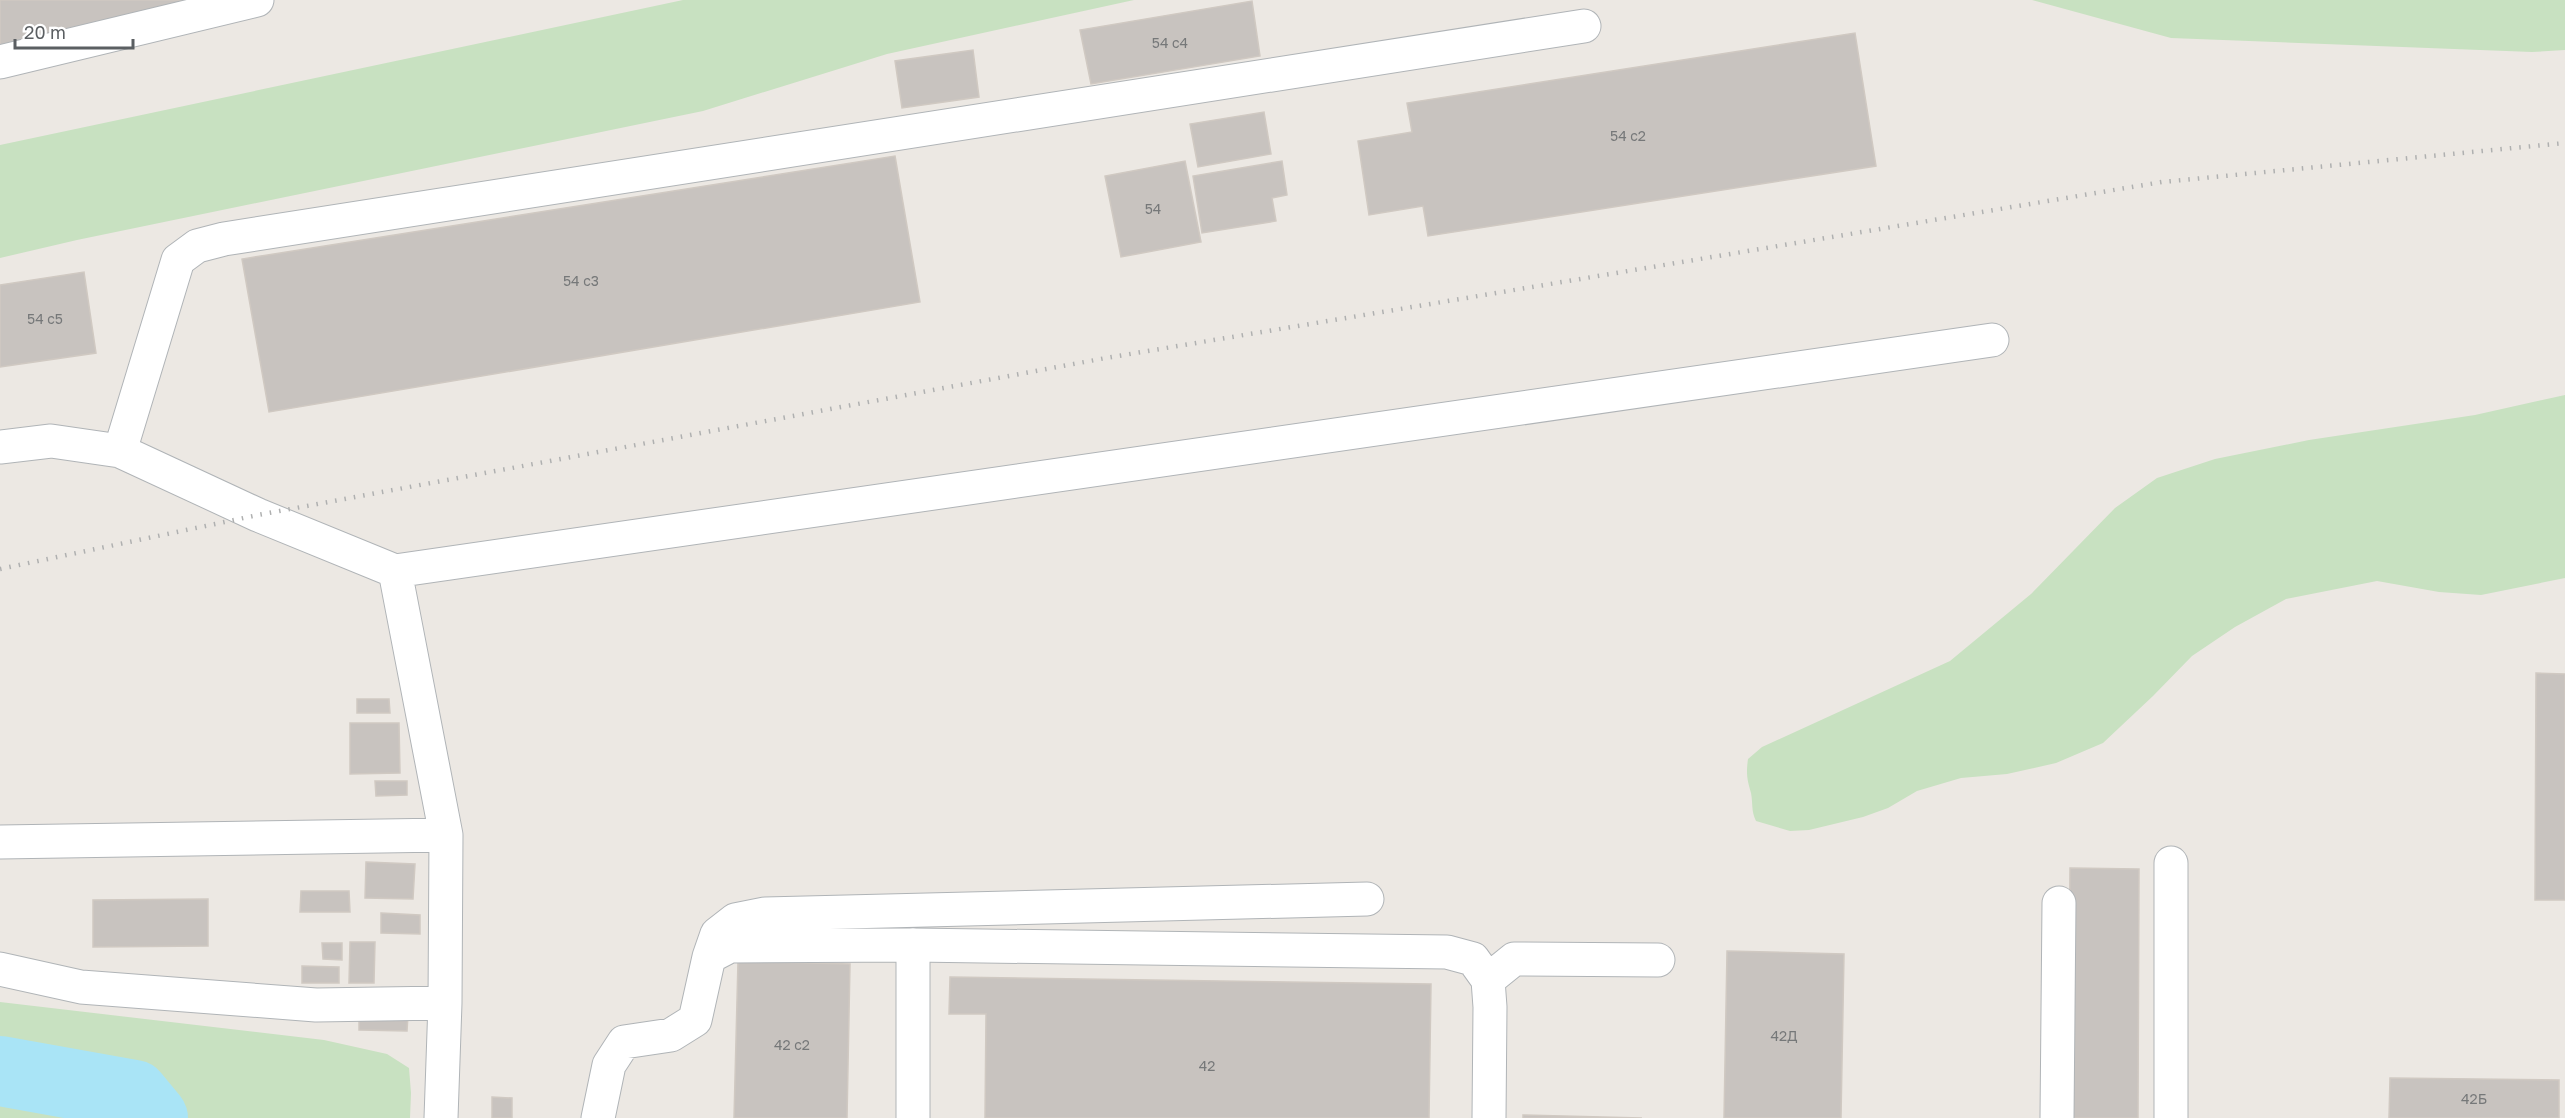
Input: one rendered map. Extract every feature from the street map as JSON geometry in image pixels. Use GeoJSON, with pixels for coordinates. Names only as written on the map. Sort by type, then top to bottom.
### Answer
{"type":"FeatureCollection","features":[{"type":"Feature","properties":{"kind":"lane"},"geometry":{"type":"LineString","coordinates":[[0,62],[257,0]]}},
{"type":"Feature","properties":{"kind":"lane"},"geometry":{"type":"LineString","coordinates":[[120,451],[178,260],[197,246],[224,239],[1584,26]]}},
{"type":"Feature","properties":{"kind":"lane"},"geometry":{"type":"LineString","coordinates":[[0,447],[51,441],[120,451],[258,515],[395,572],[1992,340]]}},
{"type":"Feature","properties":{"kind":"lane"},"geometry":{"type":"LineString","coordinates":[[395,572],[446,835],[445,1003],[441,1118]]}},
{"type":"Feature","properties":{"kind":"lane"},"geometry":{"type":"LineString","coordinates":[[0,842],[446,835]]}},
{"type":"Feature","properties":{"kind":"lane"},"geometry":{"type":"LineString","coordinates":[[2171,863],[2171,1118]]}},
{"type":"Feature","properties":{"kind":"lane"},"geometry":{"type":"LineString","coordinates":[[598,1118],[609,1065],[624,1042],[671,1035],[695,1020],[709,957],[717,934],[735,920],[765,914],[1367,899]]}},
{"type":"Feature","properties":{"kind":"lane"},"geometry":{"type":"LineString","coordinates":[[2057,1118],[2059,903]]}},
{"type":"Feature","properties":{"kind":"lane"},"geometry":{"type":"LineString","coordinates":[[709,957],[730,946],[913,945],[1447,952],[1473,959],[1488,980],[1490,1007],[1489,1118]]}},
{"type":"Feature","properties":{"kind":"lane"},"geometry":{"type":"LineString","coordinates":[[913,945],[913,1118]]}},
{"type":"Feature","properties":{"kind":"lane"},"geometry":{"type":"LineString","coordinates":[[1488,980],[1514,959],[1658,960]]}},
{"type":"Feature","properties":{"kind":"lane"},"geometry":{"type":"LineString","coordinates":[[0,969],[81,987],[316,1005],[445,1003]]}},
{"type":"Feature","properties":{"kind":"green space"},"geometry":{"type":"Polygon","coordinates":[[[683,0],[1134,0],[887,54],[703,111],[77,240],[0,258],[0,145],[683,0]]]}},
{"type":"Feature","properties":{"kind":"green space"},"geometry":{"type":"Polygon","coordinates":[[[2032,0],[2565,0],[2565,50],[2532,52],[2171,38],[2032,0]]]}},
{"type":"Feature","properties":{"kind":"green space"},"geometry":{"type":"Polygon","coordinates":[[[2565,395],[2565,578],[2481,595],[2439,592],[2377,581],[2286,599],[2235,627],[2192,656],[2103,743],[2056,763],[2007,774],[1961,778],[1917,791],[1888,808],[1863,817],[1809,830],[1790,831],[1756,821],[1753,814],[1747,764],[1748,759],[1762,747],[1950,661],[2031,594],[2115,508],[2157,478],[2215,459],[2309,440],[2475,415],[2565,395]]]}},
{"type":"Feature","properties":{"kind":"green space"},"geometry":{"type":"Polygon","coordinates":[[[0,1002],[324,1040],[387,1054],[409,1068],[410,1118],[0,1118],[0,1002]]]}},
{"type":"Feature","properties":{"kind":"building"},"geometry":{"type":"Polygon","coordinates":[[[0,0],[195,0],[0,52],[0,0]]]}},
{"type":"Feature","properties":{"kind":"building"},"geometry":{"type":"Polygon","coordinates":[[[1252,1],[1260,56],[1091,84],[1080,30],[1252,1]]]}},
{"type":"Feature","properties":{"kind":"building"},"geometry":{"type":"Polygon","coordinates":[[[1855,33],[1876,166],[1428,236],[1423,206],[1369,215],[1358,141],[1412,132],[1407,103],[1855,33]]]}},
{"type":"Feature","properties":{"kind":"building"},"geometry":{"type":"Polygon","coordinates":[[[973,50],[979,97],[902,108],[895,61],[973,50]]]}},
{"type":"Feature","properties":{"kind":"building"},"geometry":{"type":"Polygon","coordinates":[[[1264,112],[1271,154],[1198,167],[1190,124],[1264,112]]]}},
{"type":"Feature","properties":{"kind":"building"},"geometry":{"type":"Polygon","coordinates":[[[895,156],[920,302],[269,412],[242,259],[895,156]]]}},
{"type":"Feature","properties":{"kind":"building"},"geometry":{"type":"Polygon","coordinates":[[[1185,161],[1201,242],[1121,257],[1105,176],[1185,161]]]}},
{"type":"Feature","properties":{"kind":"building"},"geometry":{"type":"Polygon","coordinates":[[[1282,161],[1287,195],[1272,198],[1276,221],[1202,233],[1193,176],[1282,161]]]}},
{"type":"Feature","properties":{"kind":"building"},"geometry":{"type":"Polygon","coordinates":[[[84,272],[96,353],[0,367],[0,285],[84,272]]]}},
{"type":"Feature","properties":{"kind":"building"},"geometry":{"type":"Polygon","coordinates":[[[2536,673],[2565,674],[2565,900],[2535,900],[2536,673]]]}},
{"type":"Feature","properties":{"kind":"building"},"geometry":{"type":"Polygon","coordinates":[[[357,699],[389,699],[390,713],[357,713],[357,699]]]}},
{"type":"Feature","properties":{"kind":"building"},"geometry":{"type":"Polygon","coordinates":[[[350,723],[399,723],[400,773],[350,774],[350,723]]]}},
{"type":"Feature","properties":{"kind":"building"},"geometry":{"type":"Polygon","coordinates":[[[375,781],[407,781],[407,795],[376,796],[375,781]]]}},
{"type":"Feature","properties":{"kind":"building"},"geometry":{"type":"Polygon","coordinates":[[[366,862],[415,864],[413,899],[365,898],[366,862]]]}},
{"type":"Feature","properties":{"kind":"building"},"geometry":{"type":"Polygon","coordinates":[[[2070,868],[2139,869],[2138,1118],[2068,1118],[2070,868]]]}},
{"type":"Feature","properties":{"kind":"building"},"geometry":{"type":"Polygon","coordinates":[[[301,891],[349,891],[350,912],[300,912],[301,891]]]}},
{"type":"Feature","properties":{"kind":"building"},"geometry":{"type":"Polygon","coordinates":[[[208,899],[208,946],[93,947],[93,900],[208,899]]]}},
{"type":"Feature","properties":{"kind":"building"},"geometry":{"type":"Polygon","coordinates":[[[381,913],[420,915],[420,934],[381,933],[381,913]]]}},
{"type":"Feature","properties":{"kind":"building"},"geometry":{"type":"Polygon","coordinates":[[[350,942],[375,942],[374,983],[349,983],[350,942]]]}},
{"type":"Feature","properties":{"kind":"building"},"geometry":{"type":"Polygon","coordinates":[[[322,943],[342,943],[342,960],[323,959],[322,943]]]}},
{"type":"Feature","properties":{"kind":"building"},"geometry":{"type":"Polygon","coordinates":[[[1727,951],[1844,954],[1841,1118],[1724,1118],[1727,951]]]}},
{"type":"Feature","properties":{"kind":"building"},"geometry":{"type":"Polygon","coordinates":[[[738,961],[850,964],[847,1118],[734,1118],[738,961]]]}},
{"type":"Feature","properties":{"kind":"building"},"geometry":{"type":"Polygon","coordinates":[[[302,966],[339,967],[339,983],[302,983],[302,966]]]}},
{"type":"Feature","properties":{"kind":"building"},"geometry":{"type":"Polygon","coordinates":[[[950,977],[1431,984],[1429,1118],[985,1118],[986,1014],[949,1014],[950,977]]]}},
{"type":"Feature","properties":{"kind":"building"},"geometry":{"type":"Polygon","coordinates":[[[359,1015],[408,1015],[407,1031],[359,1030],[359,1015]]]}},
{"type":"Feature","properties":{"kind":"building"},"geometry":{"type":"Polygon","coordinates":[[[2390,1078],[2559,1080],[2559,1118],[2389,1118],[2390,1078]]]}},
{"type":"Feature","properties":{"kind":"building"},"geometry":{"type":"Polygon","coordinates":[[[492,1097],[512,1098],[512,1118],[492,1118],[492,1097]]]}},
{"type":"Feature","properties":{"kind":"building"},"geometry":{"type":"Polygon","coordinates":[[[1523,1115],[1642,1118],[1523,1118],[1523,1115]]]}},
{"type":"Feature","properties":{"kind":"waterway"},"geometry":{"type":"LineString","coordinates":[[0,1071],[134,1095],[153,1118]]}},
{"type":"Feature","properties":{"kind":"railway"},"geometry":{"type":"LineString","coordinates":[[0,569],[258,515],[1106,358],[2162,182],[2565,143]]}}]}
